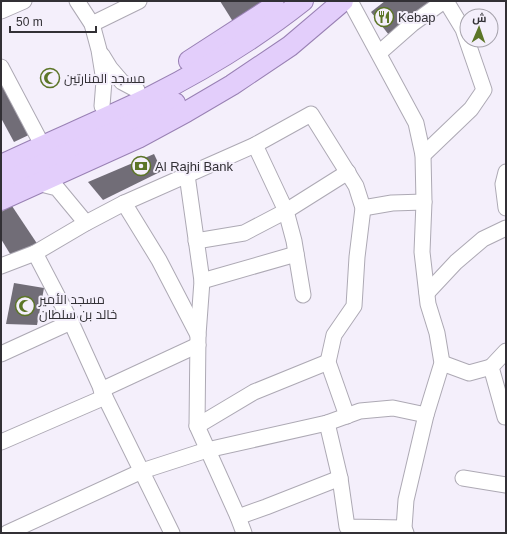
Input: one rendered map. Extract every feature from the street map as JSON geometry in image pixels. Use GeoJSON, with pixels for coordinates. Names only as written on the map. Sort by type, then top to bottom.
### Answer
{"type":"FeatureCollection","features":[{"type":"Feature","properties":{"kind":"main road"},"geometry":{"type":"LineString","coordinates":[[1,153],[137,90],[226,38],[281,1]]}},
{"type":"Feature","properties":{"kind":"main road"},"geometry":{"type":"LineString","coordinates":[[1,165],[148,98],[197,72],[243,44],[303,1]]}},
{"type":"Feature","properties":{"kind":"main road"},"geometry":{"type":"LineString","coordinates":[[1,183],[158,112],[222,77],[314,18],[344,2]]}},
{"type":"Feature","properties":{"kind":"main road"},"geometry":{"type":"LineString","coordinates":[[1,200],[138,138],[186,112],[232,85],[290,46],[344,2]]}},
{"type":"Feature","properties":{"kind":"street"},"geometry":{"type":"LineString","coordinates":[[1,11],[24,1]]}},
{"type":"Feature","properties":{"kind":"street"},"geometry":{"type":"LineString","coordinates":[[77,1],[92,24],[99,50],[104,81],[102,106]]}},
{"type":"Feature","properties":{"kind":"street"},"geometry":{"type":"LineString","coordinates":[[92,24],[139,1]]}},
{"type":"Feature","properties":{"kind":"street"},"geometry":{"type":"LineString","coordinates":[[379,53],[412,24],[445,1],[463,29],[484,90],[471,109],[423,155]]}},
{"type":"Feature","properties":{"kind":"street"},"geometry":{"type":"LineString","coordinates":[[327,423],[340,478],[347,528],[405,531],[406,500],[426,415],[442,363],[437,333],[426,293],[422,252],[424,202],[423,155],[416,122],[379,53],[344,2]]}},
{"type":"Feature","properties":{"kind":"street"},"geometry":{"type":"LineString","coordinates":[[99,50],[110,68],[122,82],[137,90]]}},
{"type":"Feature","properties":{"kind":"street"},"geometry":{"type":"LineString","coordinates":[[1,68],[38,137]]}},
{"type":"Feature","properties":{"kind":"street"},"geometry":{"type":"LineString","coordinates":[[1,266],[35,253],[124,203],[255,145],[311,114],[356,186],[363,208],[354,306],[334,335],[328,362],[347,416]]}},
{"type":"Feature","properties":{"kind":"street"},"geometry":{"type":"LineString","coordinates":[[255,145],[286,211],[294,241],[303,295]]}},
{"type":"Feature","properties":{"kind":"street"},"geometry":{"type":"LineString","coordinates":[[196,242],[244,233],[286,211],[348,172]]}},
{"type":"Feature","properties":{"kind":"street"},"geometry":{"type":"LineString","coordinates":[[506,172],[503,184],[506,208]]}},
{"type":"Feature","properties":{"kind":"street"},"geometry":{"type":"LineString","coordinates":[[187,175],[202,281],[198,340],[197,426],[244,533]]}},
{"type":"Feature","properties":{"kind":"street"},"geometry":{"type":"LineString","coordinates":[[37,183],[57,188],[86,223]]}},
{"type":"Feature","properties":{"kind":"street"},"geometry":{"type":"LineString","coordinates":[[363,208],[392,203],[424,202]]}},
{"type":"Feature","properties":{"kind":"street"},"geometry":{"type":"LineString","coordinates":[[124,203],[159,260],[198,340]]}},
{"type":"Feature","properties":{"kind":"street"},"geometry":{"type":"LineString","coordinates":[[426,293],[456,262],[483,239],[506,228]]}},
{"type":"Feature","properties":{"kind":"street"},"geometry":{"type":"LineString","coordinates":[[35,253],[71,322],[103,393],[172,533]]}},
{"type":"Feature","properties":{"kind":"street"},"geometry":{"type":"LineString","coordinates":[[202,281],[296,254]]}},
{"type":"Feature","properties":{"kind":"street"},"geometry":{"type":"LineString","coordinates":[[1,354],[71,322]]}},
{"type":"Feature","properties":{"kind":"street"},"geometry":{"type":"LineString","coordinates":[[1,442],[103,393],[198,340]]}},
{"type":"Feature","properties":{"kind":"street"},"geometry":{"type":"LineString","coordinates":[[442,363],[469,373],[491,367],[506,351]]}},
{"type":"Feature","properties":{"kind":"street"},"geometry":{"type":"LineString","coordinates":[[197,426],[254,392],[328,362]]}},
{"type":"Feature","properties":{"kind":"street"},"geometry":{"type":"LineString","coordinates":[[491,367],[506,417]]}},
{"type":"Feature","properties":{"kind":"street"},"geometry":{"type":"LineString","coordinates":[[7,533],[142,471],[207,450],[327,423],[360,411],[393,408],[426,415]]}},
{"type":"Feature","properties":{"kind":"street"},"geometry":{"type":"LineString","coordinates":[[238,517],[340,478]]}},
{"type":"Feature","properties":{"kind":"street"},"geometry":{"type":"LineString","coordinates":[[463,478],[506,485]]}},
{"type":"Feature","properties":{"kind":"building"},"geometry":{"type":"Polygon","coordinates":[[[220,1],[276,1],[237,28],[220,1]]]}},
{"type":"Feature","properties":{"kind":"building"},"geometry":{"type":"Polygon","coordinates":[[[385,1],[432,1],[389,35],[371,12],[385,1]]]}},
{"type":"Feature","properties":{"kind":"building"},"geometry":{"type":"Polygon","coordinates":[[[1,75],[33,133],[14,142],[1,118],[1,75]]]}},
{"type":"Feature","properties":{"kind":"building"},"geometry":{"type":"Polygon","coordinates":[[[154,154],[162,171],[103,200],[88,182],[154,154]]]}},
{"type":"Feature","properties":{"kind":"building"},"geometry":{"type":"Polygon","coordinates":[[[12,206],[38,245],[12,257],[1,239],[1,212],[12,206]]]}},
{"type":"Feature","properties":{"kind":"building","name":"مسجد الأمير خالد بن سلطان"},"geometry":{"type":"Polygon","coordinates":[[[14,283],[44,288],[37,325],[6,324],[14,283]]]}},
{"type":"Feature","properties":{"kind":"place","name":"Kebap"},"geometry":{"type":"Point","coordinates":[384,17]}},
{"type":"Feature","properties":{"kind":"place","name":"مسجد المنارتين"},"geometry":{"type":"Point","coordinates":[50,78]}},
{"type":"Feature","properties":{"kind":"place","name":"Al Rajhi Bank"},"geometry":{"type":"Point","coordinates":[141,166]}},
{"type":"Feature","properties":{"kind":"place","name":"مسجد الأمير خالد بن سلطان"},"geometry":{"type":"Point","coordinates":[25,306]}}]}
